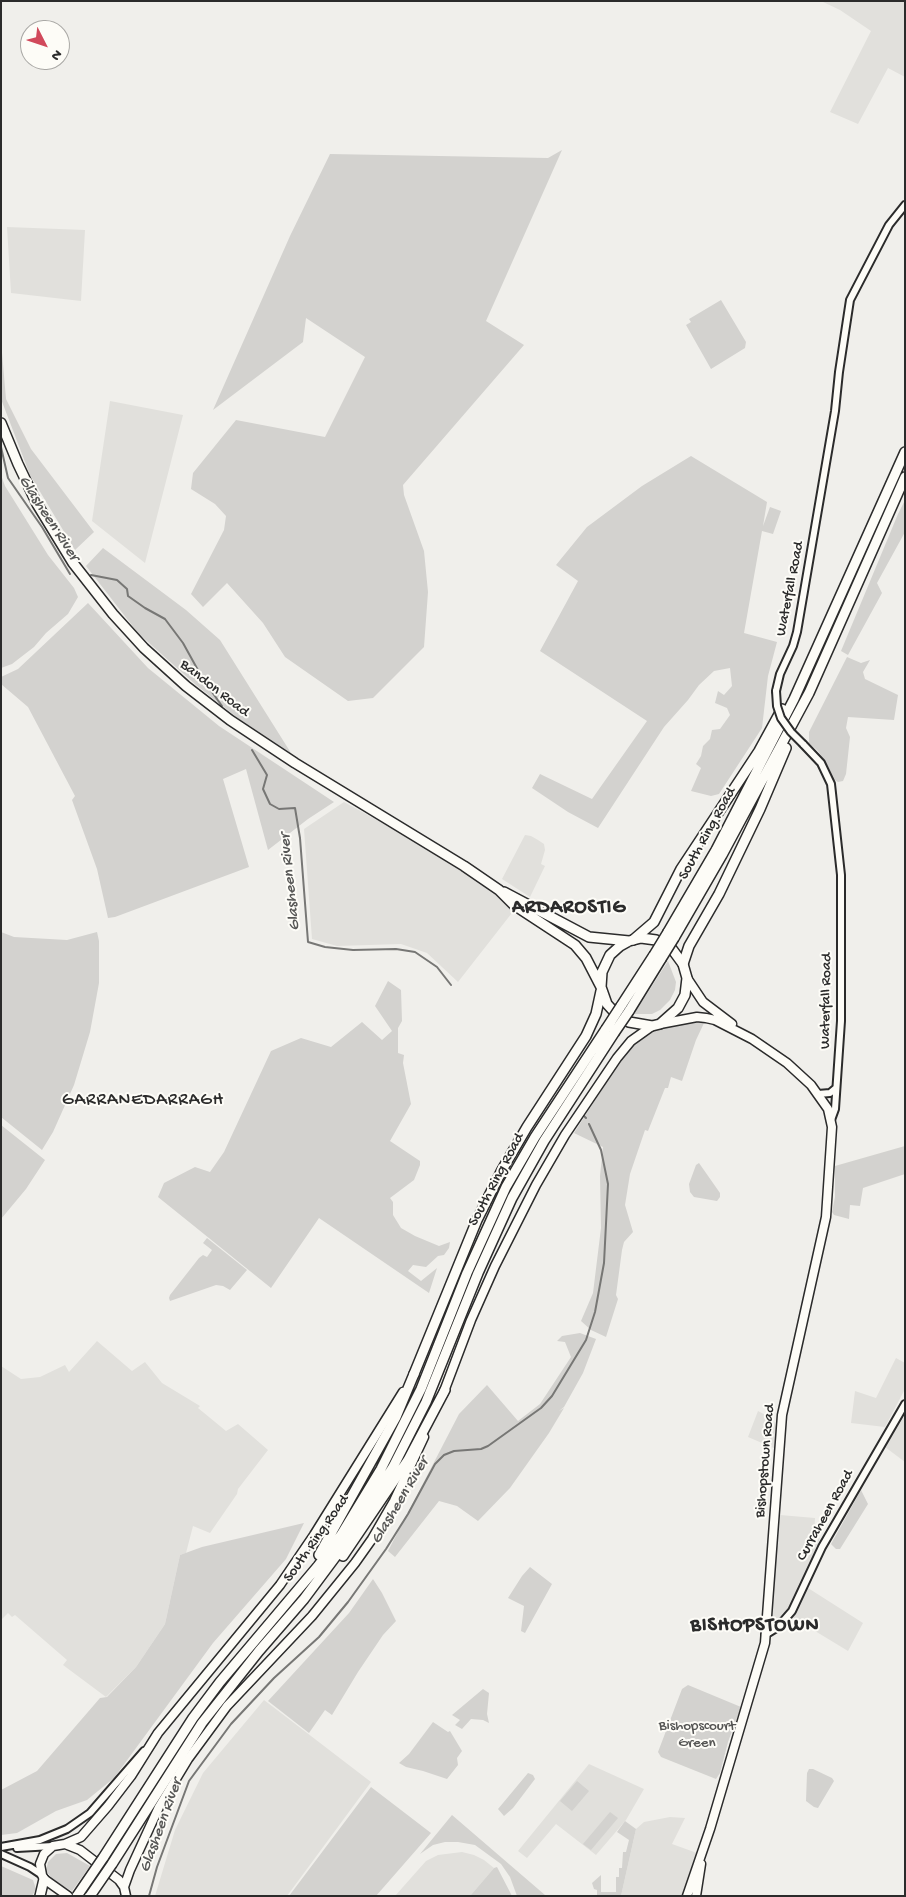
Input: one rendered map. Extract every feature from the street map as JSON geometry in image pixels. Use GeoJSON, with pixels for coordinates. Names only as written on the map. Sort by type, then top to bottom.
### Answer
{"type":"FeatureCollection","features":[{"type":"Feature","properties":{"kind":"main road","name":"Bandon Road"},"geometry":{"type":"LineString","coordinates":[[1,423],[37,504],[73,562],[113,614],[155,659],[230,720],[419,837],[499,890],[514,905],[581,951],[601,989]]}},
{"type":"Feature","properties":{"kind":"main road","name":"South Ring Road"},"geometry":{"type":"LineString","coordinates":[[671,935],[794,699],[905,452]]}},
{"type":"Feature","properties":{"kind":"main road","name":"South Ring Road"},"geometry":{"type":"LineString","coordinates":[[77,1896],[193,1718],[245,1652],[285,1607],[341,1535],[381,1469],[402,1430],[421,1388],[467,1273],[506,1187],[535,1137],[625,1009],[722,855],[809,693],[905,477]]}},
{"type":"Feature","properties":{"kind":"main road"},"geometry":{"type":"LineString","coordinates":[[285,1607],[325,1546],[396,1417],[477,1220],[515,1148],[586,1036],[596,1014],[602,972],[607,958],[620,946],[654,922],[686,862],[759,750],[822,636]]}},
{"type":"Feature","properties":{"kind":"main road"},"geometry":{"type":"LineString","coordinates":[[683,964],[687,950],[719,894],[760,809],[809,693]]}},
{"type":"Feature","properties":{"kind":"main road","name":"Bandon Road"},"geometry":{"type":"LineString","coordinates":[[499,890],[519,898],[547,916],[589,938],[631,940]]}},
{"type":"Feature","properties":{"kind":"main road"},"geometry":{"type":"LineString","coordinates":[[124,1887],[159,1807],[173,1782],[210,1728],[233,1698],[329,1597],[372,1539],[412,1466],[495,1266],[536,1185],[565,1135],[617,1058],[631,1042],[674,1013],[682,1003],[687,978],[683,964],[675,951],[664,943],[649,939],[631,940]]}},
{"type":"Feature","properties":{"kind":"main road","name":"Bishopstown Road"},"geometry":{"type":"LineString","coordinates":[[687,978],[703,1002],[732,1024],[738,1031]]}},
{"type":"Feature","properties":{"kind":"main road"},"geometry":{"type":"LineString","coordinates":[[601,989],[607,1004],[616,1015],[629,1022],[656,1025]]}},
{"type":"Feature","properties":{"kind":"main road","name":"Bishopstown Road"},"geometry":{"type":"LineString","coordinates":[[656,1025],[702,1017],[715,1020],[738,1031],[787,1062],[818,1094],[828,1109],[831,1120],[826,1217],[782,1415],[772,1576],[762,1658],[706,1842],[687,1896]]}},
{"type":"Feature","properties":{"kind":"main road","name":"South Ring Road"},"geometry":{"type":"LineString","coordinates":[[90,1896],[202,1723],[259,1651],[304,1599],[336,1556],[397,1460],[426,1402],[478,1273],[512,1198],[610,1031]]}},
{"type":"Feature","properties":{"kind":"main road"},"geometry":{"type":"LineString","coordinates":[[40,1896],[43,1877],[40,1864],[44,1854],[53,1846],[81,1837],[108,1806],[158,1734],[285,1578],[314,1535],[414,1374]]}},
{"type":"Feature","properties":{"kind":"main road"},"geometry":{"type":"LineString","coordinates":[[304,1599],[340,1560],[376,1509],[408,1460],[445,1390]]}},
{"type":"Feature","properties":{"kind":"main road","name":"Bishopstown Road"},"geometry":{"type":"LineString","coordinates":[[696,1896],[706,1842]]}},
{"type":"Feature","properties":{"kind":"main road"},"geometry":{"type":"LineString","coordinates":[[64,1844],[80,1850],[118,1880],[124,1887],[126,1896]]}},
{"type":"Feature","properties":{"kind":"main road"},"geometry":{"type":"LineString","coordinates":[[43,1877],[68,1896]]}},
{"type":"Feature","properties":{"kind":"street","name":"Waterfall Road"},"geometry":{"type":"LineString","coordinates":[[831,1120],[834,1115],[840,1021],[841,875],[838,838],[831,784],[825,769],[817,757],[791,732],[781,718],[777,706],[776,691],[780,674],[793,646],[797,632],[835,411],[840,362],[850,300],[886,231],[905,205]]}},
{"type":"Feature","properties":{"kind":"street"},"geometry":{"type":"LineString","coordinates":[[818,1094],[830,1092],[836,1088]]}},
{"type":"Feature","properties":{"kind":"street","name":"Curraheen Road"},"geometry":{"type":"LineString","coordinates":[[765,1635],[778,1627],[792,1610],[822,1547],[905,1404]]}},
{"type":"Feature","properties":{"kind":"street"},"geometry":{"type":"LineString","coordinates":[[1,1848],[40,1840],[67,1829],[90,1813],[158,1734]]}},
{"type":"Feature","properties":{"kind":"street"},"geometry":{"type":"LineString","coordinates":[[1,1848],[53,1846]]}},
{"type":"Feature","properties":{"kind":"street"},"geometry":{"type":"LineString","coordinates":[[1,1854],[30,1866],[43,1877]]}},
{"type":"Feature","properties":{"kind":"shaded area"},"geometry":{"type":"Polygon","coordinates":[[[821,1],[905,1],[905,77],[888,68],[858,124],[830,112],[871,31],[840,10],[821,1]]]}},
{"type":"Feature","properties":{"kind":"shaded area"},"geometry":{"type":"Polygon","coordinates":[[[7,227],[85,230],[81,301],[11,293],[7,227]]]}},
{"type":"Feature","properties":{"kind":"shaded area"},"geometry":{"type":"Polygon","coordinates":[[[110,401],[183,415],[145,563],[92,521],[110,401]]]}},
{"type":"Feature","properties":{"kind":"shaded area"},"geometry":{"type":"Polygon","coordinates":[[[344,802],[452,861],[515,909],[458,982],[427,953],[401,944],[337,946],[312,939],[304,829],[344,802]]]}},
{"type":"Feature","properties":{"kind":"shaded area"},"geometry":{"type":"Polygon","coordinates":[[[525,835],[531,836],[544,844],[545,850],[541,864],[545,866],[530,897],[502,879],[525,835]]]}},
{"type":"Feature","properties":{"kind":"shaded area"},"geometry":{"type":"Polygon","coordinates":[[[97,1341],[132,1371],[145,1362],[162,1383],[200,1406],[198,1408],[226,1431],[238,1424],[268,1450],[238,1489],[237,1494],[210,1533],[193,1526],[186,1553],[180,1555],[165,1624],[136,1667],[106,1697],[63,1665],[67,1660],[15,1615],[12,1617],[8,1613],[1,1620],[1,1366],[21,1379],[40,1377],[65,1365],[69,1372],[97,1341]]]}},
{"type":"Feature","properties":{"kind":"shaded area"},"geometry":{"type":"Polygon","coordinates":[[[896,1358],[905,1363],[905,1389],[885,1427],[851,1423],[855,1391],[876,1398],[896,1358]]]}},
{"type":"Feature","properties":{"kind":"shaded area"},"geometry":{"type":"Polygon","coordinates":[[[758,1411],[773,1419],[776,1426],[776,1449],[748,1437],[758,1411]]]}},
{"type":"Feature","properties":{"kind":"shaded area"},"geometry":{"type":"Polygon","coordinates":[[[905,1415],[905,1462],[885,1447],[905,1415]]]}},
{"type":"Feature","properties":{"kind":"shaded area"},"geometry":{"type":"Polygon","coordinates":[[[780,1515],[815,1518],[814,1536],[820,1538],[803,1580],[808,1588],[863,1623],[848,1651],[792,1617],[787,1610],[773,1624],[773,1619],[770,1620],[780,1515]]]}},
{"type":"Feature","properties":{"kind":"shaded area"},"geometry":{"type":"Polygon","coordinates":[[[264,1700],[371,1782],[287,1896],[155,1896],[175,1830],[203,1773],[264,1700]]]}},
{"type":"Feature","properties":{"kind":"shaded area"},"geometry":{"type":"Polygon","coordinates":[[[589,1764],[644,1789],[626,1820],[596,1855],[556,1824],[527,1858],[518,1851],[589,1764]]]}},
{"type":"Feature","properties":{"kind":"shaded area"},"geometry":{"type":"Polygon","coordinates":[[[670,1817],[685,1818],[672,1844],[697,1853],[684,1896],[621,1896],[636,1829],[644,1822],[670,1817]]]}},
{"type":"Feature","properties":{"kind":"shaded area"},"geometry":{"type":"Polygon","coordinates":[[[462,1852],[484,1860],[494,1868],[470,1896],[395,1896],[426,1861],[438,1855],[462,1852]]]}},
{"type":"Feature","properties":{"kind":"green space"},"geometry":{"type":"Polygon","coordinates":[[[562,150],[486,321],[524,345],[403,485],[404,495],[424,551],[428,592],[424,647],[373,698],[348,701],[285,657],[263,623],[227,583],[203,607],[191,594],[224,530],[226,516],[215,504],[191,489],[193,473],[236,420],[325,437],[365,357],[306,318],[303,342],[213,410],[290,236],[330,154],[548,158],[562,150]]]}},
{"type":"Feature","properties":{"kind":"green space"},"geometry":{"type":"Polygon","coordinates":[[[721,300],[746,342],[745,348],[711,369],[686,325],[691,322],[689,319],[721,300]]]}},
{"type":"Feature","properties":{"kind":"green space"},"geometry":{"type":"Polygon","coordinates":[[[1,341],[6,399],[31,449],[94,532],[75,550],[30,475],[1,399],[1,341]]]}},
{"type":"Feature","properties":{"kind":"green space"},"geometry":{"type":"Polygon","coordinates":[[[691,456],[767,502],[763,526],[770,507],[781,511],[773,534],[762,531],[744,633],[777,642],[768,676],[762,728],[719,794],[711,796],[691,791],[701,768],[696,764],[701,756],[703,746],[710,739],[712,730],[720,729],[730,715],[727,708],[715,703],[718,691],[724,695],[732,686],[730,668],[714,671],[699,685],[664,727],[598,828],[568,812],[532,788],[540,774],[592,799],[647,721],[540,651],[578,581],[556,565],[587,527],[642,486],[691,456]]]}},
{"type":"Feature","properties":{"kind":"green space"},"geometry":{"type":"Polygon","coordinates":[[[1,475],[5,486],[48,555],[74,588],[78,597],[68,614],[46,633],[34,647],[12,664],[1,668],[1,475]]]}},
{"type":"Feature","properties":{"kind":"green space"},"geometry":{"type":"Polygon","coordinates":[[[905,500],[905,532],[877,583],[882,593],[848,655],[841,651],[905,500]]]}},
{"type":"Feature","properties":{"kind":"green space"},"geometry":{"type":"Polygon","coordinates":[[[103,548],[186,610],[220,640],[291,753],[239,719],[196,685],[138,633],[86,566],[103,548]]]}},
{"type":"Feature","properties":{"kind":"green space"},"geometry":{"type":"Polygon","coordinates":[[[88,603],[148,668],[219,726],[334,802],[308,819],[268,850],[246,769],[223,779],[249,867],[108,918],[97,869],[72,800],[75,796],[28,707],[1,684],[1,677],[18,669],[88,603]]]}},
{"type":"Feature","properties":{"kind":"green space"},"geometry":{"type":"Polygon","coordinates":[[[847,657],[861,663],[870,660],[863,672],[865,679],[898,695],[894,720],[848,717],[846,728],[850,737],[846,774],[843,781],[838,782],[833,779],[829,768],[818,751],[809,743],[809,732],[847,657]]]}},
{"type":"Feature","properties":{"kind":"green space"},"geometry":{"type":"Polygon","coordinates":[[[1,932],[14,937],[67,940],[97,932],[99,941],[99,983],[90,1032],[74,1085],[53,1132],[42,1150],[1,1117],[1,932]]]}},
{"type":"Feature","properties":{"kind":"green space"},"geometry":{"type":"Polygon","coordinates":[[[668,961],[676,982],[675,990],[670,1000],[660,1010],[652,1014],[634,1014],[668,961]]]}},
{"type":"Feature","properties":{"kind":"green space"},"geometry":{"type":"Polygon","coordinates":[[[388,981],[401,990],[402,1021],[398,1028],[398,1053],[404,1055],[403,1063],[411,1104],[390,1141],[420,1161],[414,1180],[390,1198],[393,1202],[393,1215],[401,1228],[439,1246],[450,1242],[449,1248],[444,1255],[438,1256],[426,1267],[413,1265],[408,1271],[421,1281],[437,1268],[429,1293],[319,1218],[271,1288],[158,1197],[164,1183],[195,1167],[210,1172],[224,1152],[271,1051],[301,1038],[331,1047],[362,1022],[382,1040],[392,1031],[375,1006],[388,981]]]}},
{"type":"Feature","properties":{"kind":"green space"},"geometry":{"type":"Polygon","coordinates":[[[699,1021],[704,1023],[682,1081],[671,1077],[668,1088],[665,1088],[648,1131],[645,1130],[630,1174],[625,1205],[633,1232],[624,1242],[616,1295],[618,1299],[606,1337],[591,1330],[581,1321],[593,1293],[601,1228],[600,1176],[603,1147],[574,1133],[626,1052],[650,1033],[673,1025],[699,1021]]]}},
{"type":"Feature","properties":{"kind":"green space"},"geometry":{"type":"Polygon","coordinates":[[[1,1125],[45,1160],[26,1189],[1,1219],[1,1125]]]}},
{"type":"Feature","properties":{"kind":"green space"},"geometry":{"type":"Polygon","coordinates":[[[905,1146],[905,1174],[863,1188],[860,1206],[850,1205],[849,1219],[834,1215],[832,1212],[835,1197],[835,1166],[905,1146]]]}},
{"type":"Feature","properties":{"kind":"green space"},"geometry":{"type":"Polygon","coordinates":[[[699,1163],[720,1193],[717,1201],[694,1197],[690,1192],[689,1184],[696,1165],[699,1163]]]}},
{"type":"Feature","properties":{"kind":"green space"},"geometry":{"type":"Polygon","coordinates":[[[207,1238],[247,1270],[230,1290],[216,1285],[170,1301],[170,1295],[199,1258],[203,1255],[207,1257],[212,1250],[203,1243],[207,1238]]]}},
{"type":"Feature","properties":{"kind":"green space"},"geometry":{"type":"Polygon","coordinates":[[[580,1333],[596,1339],[583,1373],[564,1407],[559,1411],[564,1408],[549,1433],[510,1488],[478,1521],[457,1506],[439,1501],[395,1557],[388,1551],[459,1414],[487,1385],[518,1421],[540,1404],[571,1357],[565,1342],[557,1341],[562,1336],[580,1333]]]}},
{"type":"Feature","properties":{"kind":"green space"},"geometry":{"type":"Polygon","coordinates":[[[861,1490],[868,1504],[840,1549],[836,1549],[831,1544],[861,1490]]]}},
{"type":"Feature","properties":{"kind":"green space"},"geometry":{"type":"Polygon","coordinates":[[[304,1523],[286,1559],[213,1643],[114,1778],[87,1800],[56,1811],[17,1833],[1,1835],[1,1790],[37,1771],[100,1698],[107,1697],[136,1667],[165,1624],[180,1555],[202,1547],[304,1523]]]}},
{"type":"Feature","properties":{"kind":"green space"},"geometry":{"type":"Polygon","coordinates":[[[530,1567],[552,1584],[525,1633],[521,1631],[524,1606],[508,1598],[530,1567]]]}},
{"type":"Feature","properties":{"kind":"green space"},"geometry":{"type":"Polygon","coordinates":[[[373,1579],[396,1621],[383,1635],[332,1715],[325,1710],[309,1733],[268,1701],[349,1613],[373,1579]]]}},
{"type":"Feature","properties":{"kind":"green space","name":"Bishopscourt Green"},"geometry":{"type":"Polygon","coordinates":[[[688,1685],[741,1707],[728,1742],[720,1773],[716,1779],[661,1757],[658,1752],[682,1689],[688,1685]]]}},
{"type":"Feature","properties":{"kind":"green space"},"geometry":{"type":"Polygon","coordinates":[[[483,1689],[489,1693],[487,1714],[489,1723],[483,1720],[471,1719],[462,1729],[455,1725],[460,1720],[452,1715],[483,1689]]]}},
{"type":"Feature","properties":{"kind":"green space"},"geometry":{"type":"Polygon","coordinates":[[[433,1722],[448,1732],[450,1731],[462,1751],[457,1758],[458,1765],[447,1779],[406,1767],[399,1763],[409,1754],[433,1722]]]}},
{"type":"Feature","properties":{"kind":"green space"},"geometry":{"type":"Polygon","coordinates":[[[809,1769],[832,1778],[834,1781],[818,1808],[806,1801],[807,1773],[809,1769]]]}},
{"type":"Feature","properties":{"kind":"green space"},"geometry":{"type":"Polygon","coordinates":[[[528,1773],[533,1775],[535,1779],[513,1808],[504,1816],[498,1809],[528,1773]]]}},
{"type":"Feature","properties":{"kind":"green space"},"geometry":{"type":"Polygon","coordinates":[[[577,1781],[589,1791],[572,1811],[560,1801],[577,1781]]]}},
{"type":"Feature","properties":{"kind":"green space"},"geometry":{"type":"Polygon","coordinates":[[[371,1787],[431,1833],[376,1896],[289,1896],[371,1787]]]}},
{"type":"Feature","properties":{"kind":"green space"},"geometry":{"type":"Polygon","coordinates":[[[610,1812],[618,1818],[591,1850],[583,1844],[610,1812]]]}},
{"type":"Feature","properties":{"kind":"green space"},"geometry":{"type":"Polygon","coordinates":[[[452,1815],[545,1896],[517,1896],[510,1877],[501,1864],[475,1845],[445,1842],[433,1845],[420,1854],[452,1815]]]}},
{"type":"Feature","properties":{"kind":"green space"},"geometry":{"type":"Polygon","coordinates":[[[625,1821],[636,1829],[621,1896],[597,1896],[597,1890],[594,1889],[592,1883],[601,1875],[601,1892],[616,1892],[616,1877],[619,1877],[619,1868],[622,1868],[623,1852],[626,1852],[629,1840],[617,1832],[625,1821]]]}},
{"type":"Feature","properties":{"kind":"green space"},"geometry":{"type":"Polygon","coordinates":[[[67,1853],[90,1866],[72,1891],[54,1881],[46,1871],[48,1862],[56,1854],[67,1853]]]}},
{"type":"Feature","properties":{"kind":"green space"},"geometry":{"type":"Polygon","coordinates":[[[1,1866],[33,1880],[36,1889],[32,1896],[1,1896],[1,1866]]]}},
{"type":"Feature","properties":{"kind":"green space"},"geometry":{"type":"Polygon","coordinates":[[[497,1867],[512,1896],[470,1896],[494,1868],[497,1867]]]}},
{"type":"Feature","properties":{"kind":"waterway","name":"Glasheen River"},"geometry":{"type":"LineString","coordinates":[[1,447],[8,478],[42,527],[70,574]]}},
{"type":"Feature","properties":{"kind":"waterway","name":"Glasheen River"},"geometry":{"type":"LineString","coordinates":[[91,575],[117,580],[127,589],[128,596],[165,619],[183,643],[204,681],[222,706]]}},
{"type":"Feature","properties":{"kind":"waterway","name":"Glasheen River"},"geometry":{"type":"LineString","coordinates":[[252,750],[267,775],[263,789],[270,804],[279,809],[295,808],[300,838],[308,942],[325,947],[353,950],[396,949],[415,952],[437,967],[451,985]]}},
{"type":"Feature","properties":{"kind":"waterway","name":"Glasheen River"},"geometry":{"type":"LineString","coordinates":[[583,1115],[586,1118]]}},
{"type":"Feature","properties":{"kind":"waterway","name":"Glasheen River"},"geometry":{"type":"LineString","coordinates":[[149,1896],[157,1867],[189,1781],[231,1724],[274,1678],[319,1637],[348,1602],[386,1549],[408,1514],[435,1464],[444,1455],[454,1451],[481,1449],[488,1446],[541,1408],[552,1396],[586,1340],[595,1312],[604,1263],[608,1184],[601,1150],[589,1124]]}},
{"type":"Feature","properties":{"kind":"district","name":"ARDAROSTIG"},"geometry":{"type":"Point","coordinates":[569,909]}},
{"type":"Feature","properties":{"kind":"district","name":"GARRANEDARRAGH"},"geometry":{"type":"Point","coordinates":[143,1101]}},
{"type":"Feature","properties":{"kind":"district","name":"BISHOPSTOWN"},"geometry":{"type":"Point","coordinates":[755,1627]}}]}
